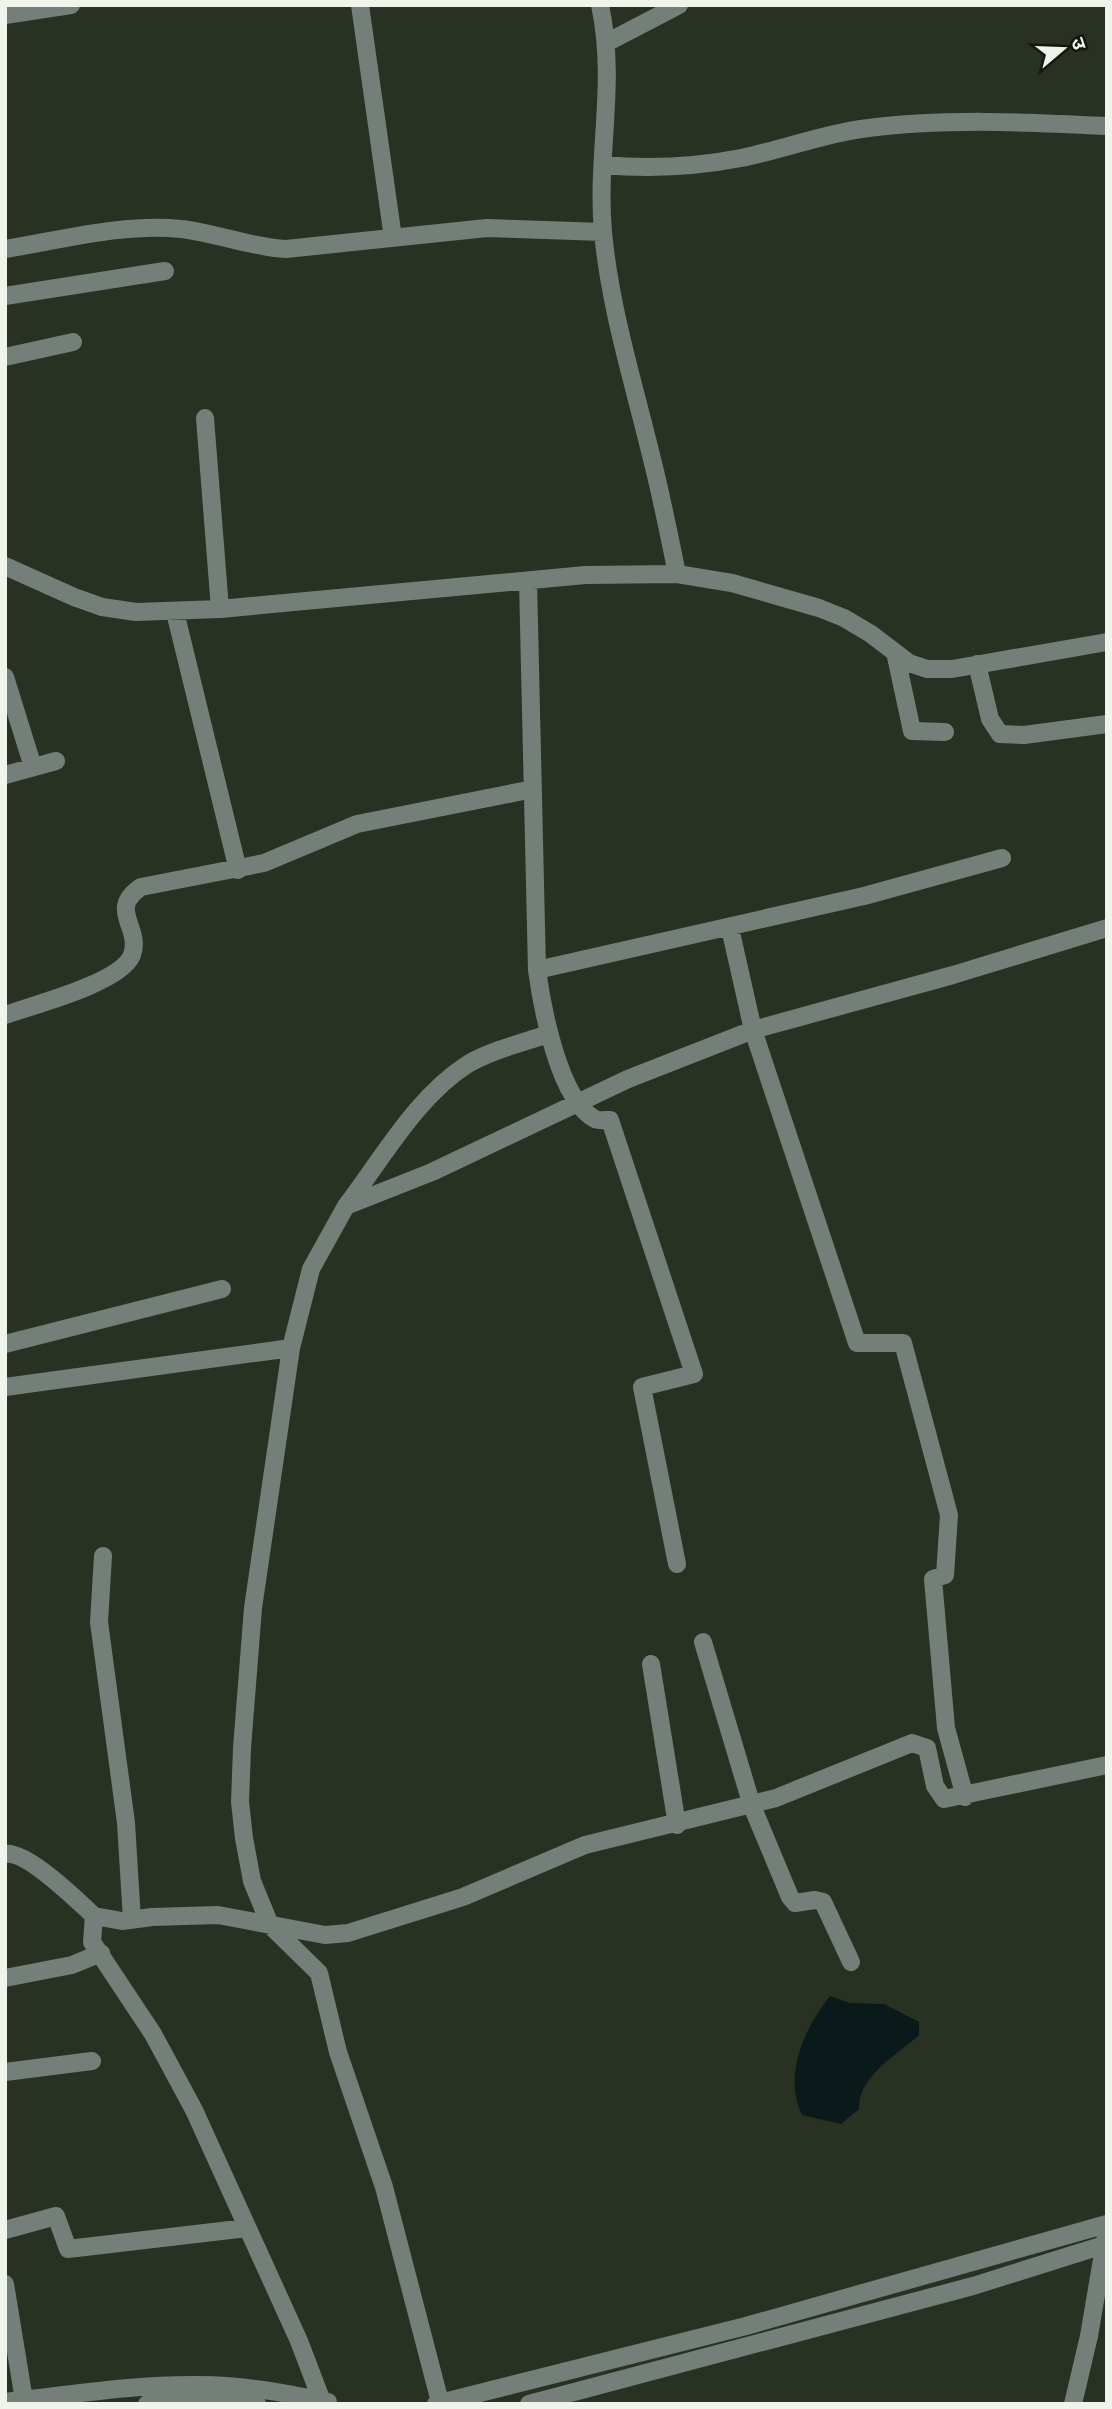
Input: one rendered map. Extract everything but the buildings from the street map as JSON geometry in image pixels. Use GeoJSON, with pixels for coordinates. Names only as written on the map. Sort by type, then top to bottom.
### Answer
{"type":"FeatureCollection","features":[{"type":"Feature","properties":{"kind":"street"},"geometry":{"type":"LineString","coordinates":[[5,15],[71,5]]}},
{"type":"Feature","properties":{"kind":"street"},"geometry":{"type":"LineString","coordinates":[[360,5],[393,238]]}},
{"type":"Feature","properties":{"kind":"street"},"geometry":{"type":"LineString","coordinates":[[600,5],[608,43],[603,232],[623,346],[677,574]]}},
{"type":"Feature","properties":{"kind":"street"},"geometry":{"type":"LineString","coordinates":[[608,43],[679,5]]}},
{"type":"Feature","properties":{"kind":"street"},"geometry":{"type":"LineString","coordinates":[[603,165],[643,168],[698,165],[859,130],[895,126],[1023,122],[1107,125]]}},
{"type":"Feature","properties":{"kind":"street"},"geometry":{"type":"LineString","coordinates":[[5,249],[152,229],[182,229],[274,248],[487,228],[603,232]]}},
{"type":"Feature","properties":{"kind":"street"},"geometry":{"type":"LineString","coordinates":[[5,296],[165,271]]}},
{"type":"Feature","properties":{"kind":"street"},"geometry":{"type":"LineString","coordinates":[[5,358],[73,342]]}},
{"type":"Feature","properties":{"kind":"street"},"geometry":{"type":"LineString","coordinates":[[205,418],[220,609]]}},
{"type":"Feature","properties":{"kind":"street"},"geometry":{"type":"LineString","coordinates":[[5,566],[102,607],[136,612],[220,609],[640,573],[677,574],[732,583],[819,608],[844,618],[909,663],[927,669],[977,664],[1107,642]]}},
{"type":"Feature","properties":{"kind":"street"},"geometry":{"type":"LineString","coordinates":[[528,581],[537,970],[548,1034],[577,1102],[595,1119],[610,1120],[694,1374],[642,1387],[677,1564]]}},
{"type":"Feature","properties":{"kind":"street"},"geometry":{"type":"LineString","coordinates":[[174,612],[238,870]]}},
{"type":"Feature","properties":{"kind":"street"},"geometry":{"type":"LineString","coordinates":[[895,652],[912,731],[945,732]]}},
{"type":"Feature","properties":{"kind":"street"},"geometry":{"type":"LineString","coordinates":[[977,664],[990,719],[1000,734],[1024,735],[1107,724]]}},
{"type":"Feature","properties":{"kind":"street"},"geometry":{"type":"LineString","coordinates":[[5,677],[33,767]]}},
{"type":"Feature","properties":{"kind":"street"},"geometry":{"type":"LineString","coordinates":[[5,775],[56,761]]}},
{"type":"Feature","properties":{"kind":"street"},"geometry":{"type":"LineString","coordinates":[[5,1015],[93,984],[124,966],[131,955],[133,940],[125,909],[126,900],[141,887],[174,878],[238,870],[264,863],[357,824],[533,789]]}},
{"type":"Feature","properties":{"kind":"street"},"geometry":{"type":"LineString","coordinates":[[537,970],[864,896],[1002,858]]}},
{"type":"Feature","properties":{"kind":"street"},"geometry":{"type":"LineString","coordinates":[[730,928],[752,1030],[857,1343],[903,1343],[949,1515],[944,1575],[933,1579],[946,1728],[965,1797]]}},
{"type":"Feature","properties":{"kind":"street"},"geometry":{"type":"LineString","coordinates":[[346,1206],[443,1167],[577,1102],[752,1030],[953,975],[1107,928]]}},
{"type":"Feature","properties":{"kind":"street"},"geometry":{"type":"LineString","coordinates":[[548,1034],[495,1052],[450,1076],[416,1114],[346,1206],[311,1269],[291,1348],[253,1608],[240,1802],[251,1881],[270,1925],[319,1973],[338,2052],[384,2188],[438,2403],[746,2326],[1107,2222],[1106,2245],[1073,2404]]}},
{"type":"Feature","properties":{"kind":"street"},"geometry":{"type":"LineString","coordinates":[[5,1345],[222,1289]]}},
{"type":"Feature","properties":{"kind":"street"},"geometry":{"type":"LineString","coordinates":[[5,1387],[291,1348]]}},
{"type":"Feature","properties":{"kind":"street"},"geometry":{"type":"LineString","coordinates":[[103,1556],[99,1622],[127,1823],[132,1920]]}},
{"type":"Feature","properties":{"kind":"street"},"geometry":{"type":"LineString","coordinates":[[704,1643],[752,1807],[792,1901],[799,1904],[815,1900],[823,1902],[851,1962]]}},
{"type":"Feature","properties":{"kind":"street"},"geometry":{"type":"LineString","coordinates":[[651,1664],[677,1825]]}},
{"type":"Feature","properties":{"kind":"street"},"geometry":{"type":"LineString","coordinates":[[5,1854],[23,1858],[60,1885],[94,1916],[122,1921],[218,1915],[325,1935],[376,1927],[463,1897],[562,1853],[606,1840],[752,1807],[912,1743],[927,1748],[938,1794],[944,1800],[1107,1765]]}},
{"type":"Feature","properties":{"kind":"street"},"geometry":{"type":"LineString","coordinates":[[94,1916],[92,1942],[153,2034],[194,2110],[327,2403]]}},
{"type":"Feature","properties":{"kind":"street"},"geometry":{"type":"LineString","coordinates":[[5,1978],[59,1968],[101,1954]]}},
{"type":"Feature","properties":{"kind":"street"},"geometry":{"type":"LineString","coordinates":[[5,2072],[92,2061]]}},
{"type":"Feature","properties":{"kind":"street"},"geometry":{"type":"LineString","coordinates":[[5,2230],[56,2216],[68,2249],[247,2228]]}},
{"type":"Feature","properties":{"kind":"street"},"geometry":{"type":"LineString","coordinates":[[528,2404],[960,2289],[1106,2245]]}},
{"type":"Feature","properties":{"kind":"street"},"geometry":{"type":"LineString","coordinates":[[5,2284],[24,2400]]}},
{"type":"Feature","properties":{"kind":"street"},"geometry":{"type":"LineString","coordinates":[[5,2402],[170,2385],[210,2396],[257,2404]]}},
{"type":"Feature","properties":{"kind":"street"},"geometry":{"type":"LineString","coordinates":[[147,2404],[210,2396],[283,2392],[327,2403]]}},
{"type":"Feature","properties":{"kind":"shaded area"},"geometry":{"type":"Polygon","coordinates":[[[830,1996],[850,2003],[884,2004],[919,2022],[919,2035],[871,2077],[860,2097],[859,2109],[841,2124],[802,2115],[795,2084],[799,2052],[812,2022],[830,1996]]]}}]}
